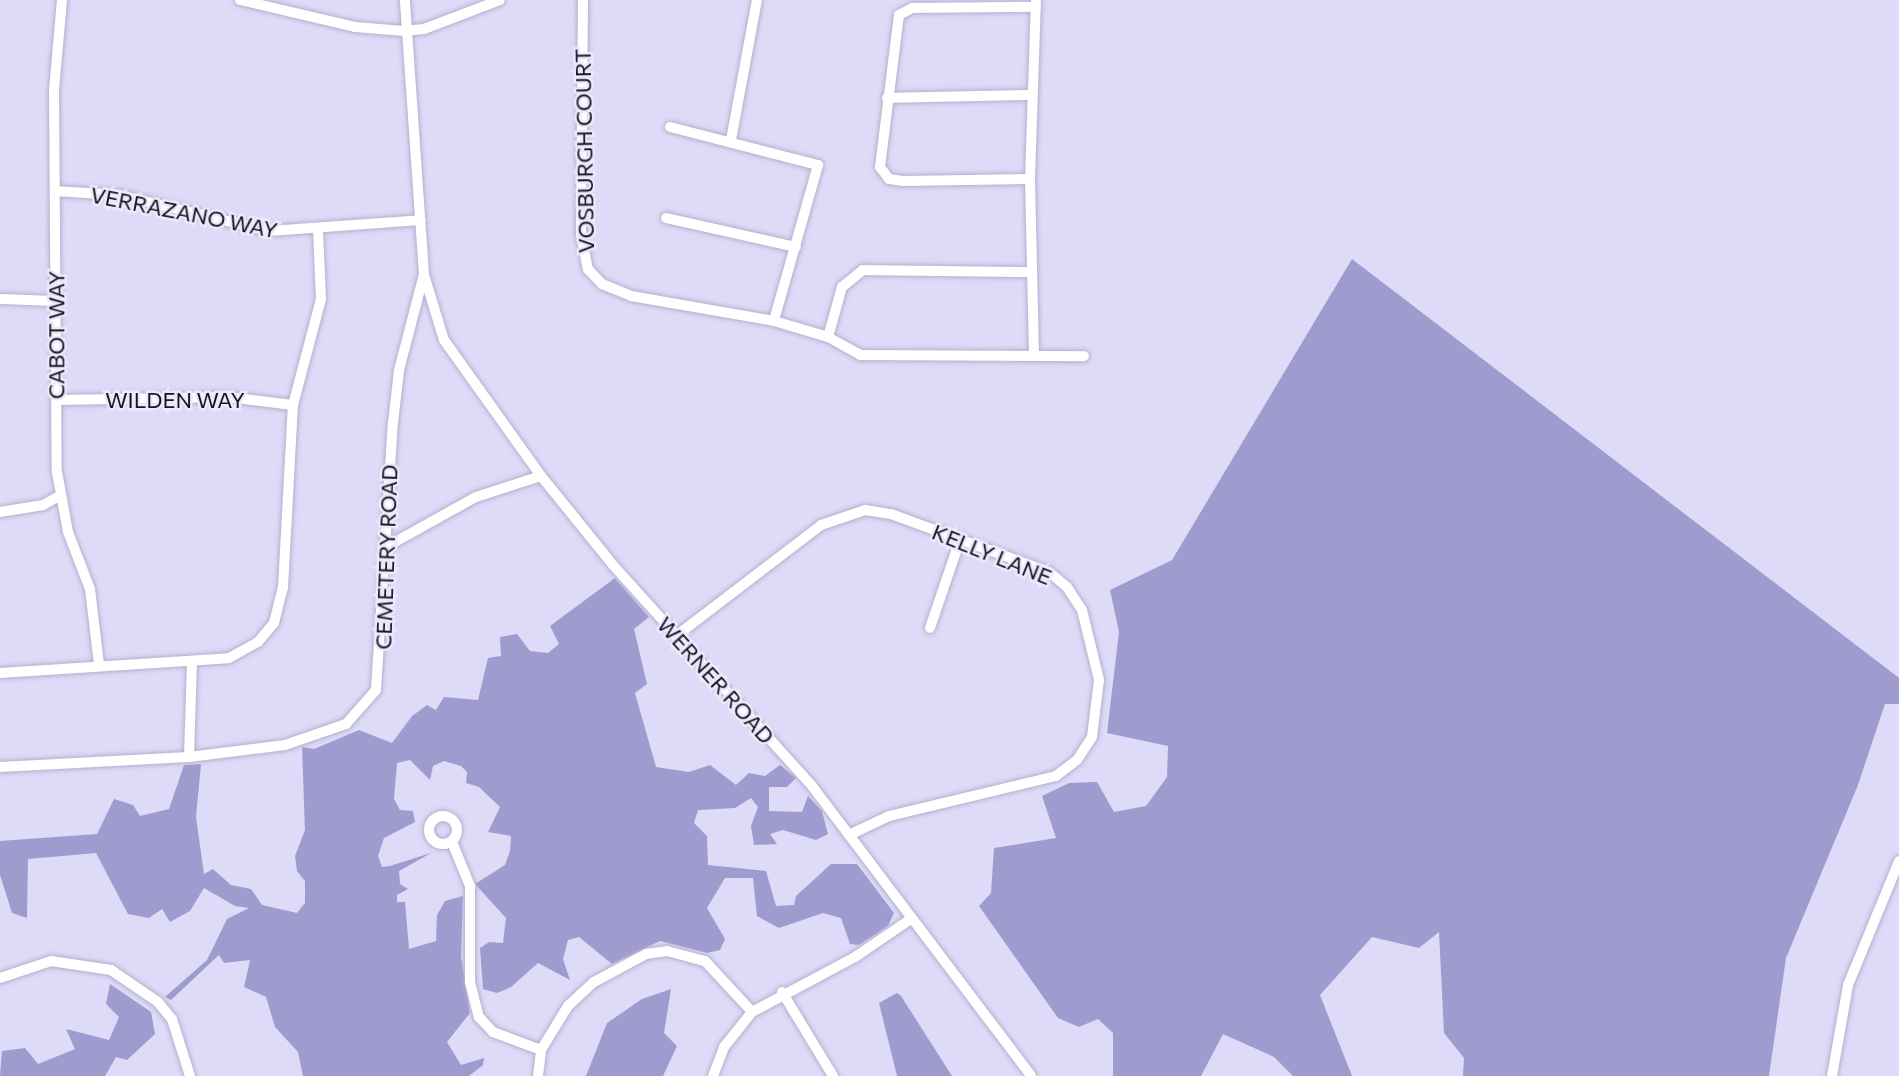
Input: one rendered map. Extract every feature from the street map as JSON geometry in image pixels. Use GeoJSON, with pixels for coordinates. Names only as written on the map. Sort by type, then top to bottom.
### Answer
{"type":"FeatureCollection","features":[{"type":"Feature","properties":{"kind":"street","name":"CABOT WAY"},"geometry":{"type":"LineString","coordinates":[[62,0],[56,32],[55,191],[59,496],[90,589],[99,664]]}},
{"type":"Feature","properties":{"kind":"street"},"geometry":{"type":"LineString","coordinates":[[240,0],[355,27],[404,31],[424,29],[500,0]]}},
{"type":"Feature","properties":{"kind":"street","name":"CEMETERY ROAD"},"geometry":{"type":"LineString","coordinates":[[0,767],[189,758],[285,745],[346,724],[362,711],[376,690],[381,664],[386,547],[399,370],[424,274],[404,31],[405,0]]}},
{"type":"Feature","properties":{"kind":"street","name":"VOSBURGH COURT"},"geometry":{"type":"LineString","coordinates":[[583,0],[581,234],[588,269],[602,284],[631,296],[774,321],[828,337],[860,355],[1084,356]]}},
{"type":"Feature","properties":{"kind":"street"},"geometry":{"type":"LineString","coordinates":[[731,140],[757,0]]}},
{"type":"Feature","properties":{"kind":"street"},"geometry":{"type":"LineString","coordinates":[[1030,179],[889,179],[880,167],[896,25],[904,10],[1036,3],[1030,179],[1034,355]]}},
{"type":"Feature","properties":{"kind":"street"},"geometry":{"type":"LineString","coordinates":[[887,98],[1032,95]]}},
{"type":"Feature","properties":{"kind":"street"},"geometry":{"type":"LineString","coordinates":[[670,127],[731,140],[818,165],[774,321]]}},
{"type":"Feature","properties":{"kind":"street","name":"VERRAZANO WAY"},"geometry":{"type":"LineString","coordinates":[[55,191],[119,195],[269,231],[318,231],[421,220]]}},
{"type":"Feature","properties":{"kind":"street"},"geometry":{"type":"LineString","coordinates":[[666,218],[796,247]]}},
{"type":"Feature","properties":{"kind":"street"},"geometry":{"type":"LineString","coordinates":[[0,673],[99,664],[192,661],[237,656],[274,623],[283,588],[293,405],[321,299],[318,231]]}},
{"type":"Feature","properties":{"kind":"street"},"geometry":{"type":"LineString","coordinates":[[828,337],[842,287],[863,270],[1032,272]]}},
{"type":"Feature","properties":{"kind":"street","name":"WERNER ROAD"},"geometry":{"type":"LineString","coordinates":[[424,274],[444,340],[542,476],[675,636],[812,786],[1031,1076]]}},
{"type":"Feature","properties":{"kind":"street"},"geometry":{"type":"LineString","coordinates":[[0,299],[56,301]]}},
{"type":"Feature","properties":{"kind":"street","name":"WILDEN WAY"},"geometry":{"type":"LineString","coordinates":[[57,400],[228,397],[293,405]]}},
{"type":"Feature","properties":{"kind":"street"},"geometry":{"type":"LineString","coordinates":[[386,547],[476,497],[542,476]]}},
{"type":"Feature","properties":{"kind":"street"},"geometry":{"type":"LineString","coordinates":[[0,512],[43,505],[59,496]]}},
{"type":"Feature","properties":{"kind":"street","name":"KELLY LANE"},"geometry":{"type":"LineString","coordinates":[[675,636],[842,514],[865,510],[891,514],[1049,572],[1072,594],[1089,631],[1099,680],[1092,737],[1077,760],[1056,776],[889,816],[849,835]]}},
{"type":"Feature","properties":{"kind":"street"},"geometry":{"type":"LineString","coordinates":[[930,627],[960,540]]}},
{"type":"Feature","properties":{"kind":"street"},"geometry":{"type":"LineString","coordinates":[[189,758],[192,661]]}},
{"type":"Feature","properties":{"kind":"street"},"geometry":{"type":"LineString","coordinates":[[452,842],[470,886],[470,982],[479,1017],[493,1032],[541,1050]]}},
{"type":"Feature","properties":{"kind":"street"},"geometry":{"type":"LineString","coordinates":[[1832,1076],[1848,985],[1899,861]]}},
{"type":"Feature","properties":{"kind":"street"},"geometry":{"type":"LineString","coordinates":[[713,1076],[724,1047],[752,1012],[783,992],[855,957],[911,919]]}},
{"type":"Feature","properties":{"kind":"street"},"geometry":{"type":"LineString","coordinates":[[538,1076],[541,1050],[568,1006],[594,982],[646,954],[667,951],[705,961],[752,1012]]}},
{"type":"Feature","properties":{"kind":"street"},"geometry":{"type":"LineString","coordinates":[[0,978],[51,961],[111,970],[158,1002],[172,1019],[190,1076]]}},
{"type":"Feature","properties":{"kind":"street"},"geometry":{"type":"LineString","coordinates":[[783,992],[834,1076]]}},
{"type":"Feature","properties":{"kind":"shaded area"},"geometry":{"type":"Polygon","coordinates":[[[1352,259],[1899,678],[1899,704],[1885,704],[1858,785],[1786,958],[1769,1076],[1463,1076],[1464,1058],[1444,1033],[1439,932],[1419,948],[1372,937],[1320,995],[1352,1076],[1293,1076],[1274,1057],[1223,1034],[1201,1076],[1113,1076],[1113,1033],[1098,1019],[1079,1027],[1058,1018],[979,906],[991,893],[994,848],[1056,838],[1042,796],[1069,783],[1097,782],[1114,812],[1146,806],[1167,777],[1168,746],[1107,733],[1119,632],[1110,590],[1172,560],[1352,259]]]}},
{"type":"Feature","properties":{"kind":"shaded area"},"geometry":{"type":"Polygon","coordinates":[[[615,578],[649,617],[634,629],[647,684],[635,693],[656,767],[689,772],[710,765],[736,785],[749,773],[765,776],[780,765],[796,778],[787,787],[769,787],[769,811],[802,812],[808,796],[822,811],[828,834],[816,840],[783,830],[770,834],[777,844],[754,845],[751,826],[758,807],[751,798],[735,808],[698,810],[694,823],[707,836],[708,865],[766,871],[776,906],[794,905],[796,896],[831,864],[857,864],[894,913],[888,926],[859,945],[850,944],[841,918],[823,913],[779,928],[757,916],[753,878],[725,878],[707,908],[725,939],[720,950],[707,953],[660,941],[612,964],[579,937],[568,940],[563,959],[570,980],[538,963],[511,987],[497,993],[483,989],[480,948],[489,942],[503,943],[506,918],[475,884],[505,865],[510,851],[511,836],[488,832],[500,807],[479,787],[466,783],[467,772],[461,766],[444,761],[433,766],[430,780],[410,760],[397,763],[394,799],[400,810],[413,811],[415,822],[384,838],[378,856],[382,867],[431,853],[399,871],[400,884],[408,889],[397,895],[397,902],[405,902],[409,949],[436,941],[437,915],[445,901],[463,896],[461,956],[470,1013],[447,1042],[461,1065],[484,1058],[483,1065],[469,1076],[303,1076],[298,1052],[275,1027],[266,997],[244,987],[250,960],[224,963],[219,955],[171,1000],[165,997],[207,960],[227,919],[249,908],[235,906],[204,888],[190,911],[170,922],[162,909],[149,918],[128,914],[96,853],[28,859],[27,918],[12,913],[0,875],[0,841],[97,834],[114,799],[133,805],[140,816],[169,809],[184,765],[201,764],[196,817],[204,874],[213,869],[231,885],[251,889],[262,905],[297,913],[305,903],[305,881],[297,871],[295,856],[305,830],[302,747],[314,749],[359,730],[392,743],[412,716],[427,705],[436,710],[444,697],[478,700],[488,658],[501,656],[500,637],[517,634],[530,651],[548,653],[559,644],[550,626],[615,578]]]}},
{"type":"Feature","properties":{"kind":"shaded area"},"geometry":{"type":"Polygon","coordinates":[[[110,984],[151,1012],[155,1034],[127,1060],[116,1057],[105,1076],[0,1076],[2,1051],[25,1048],[38,1064],[75,1049],[66,1029],[109,1040],[119,1017],[106,1004],[110,984]]]}},
{"type":"Feature","properties":{"kind":"shaded area"},"geometry":{"type":"Polygon","coordinates":[[[671,989],[664,1033],[677,1046],[663,1076],[586,1076],[607,1023],[642,999],[671,989]]]}},
{"type":"Feature","properties":{"kind":"shaded area"},"geometry":{"type":"Polygon","coordinates":[[[897,993],[952,1076],[897,1076],[879,1003],[897,993]]]}}]}
